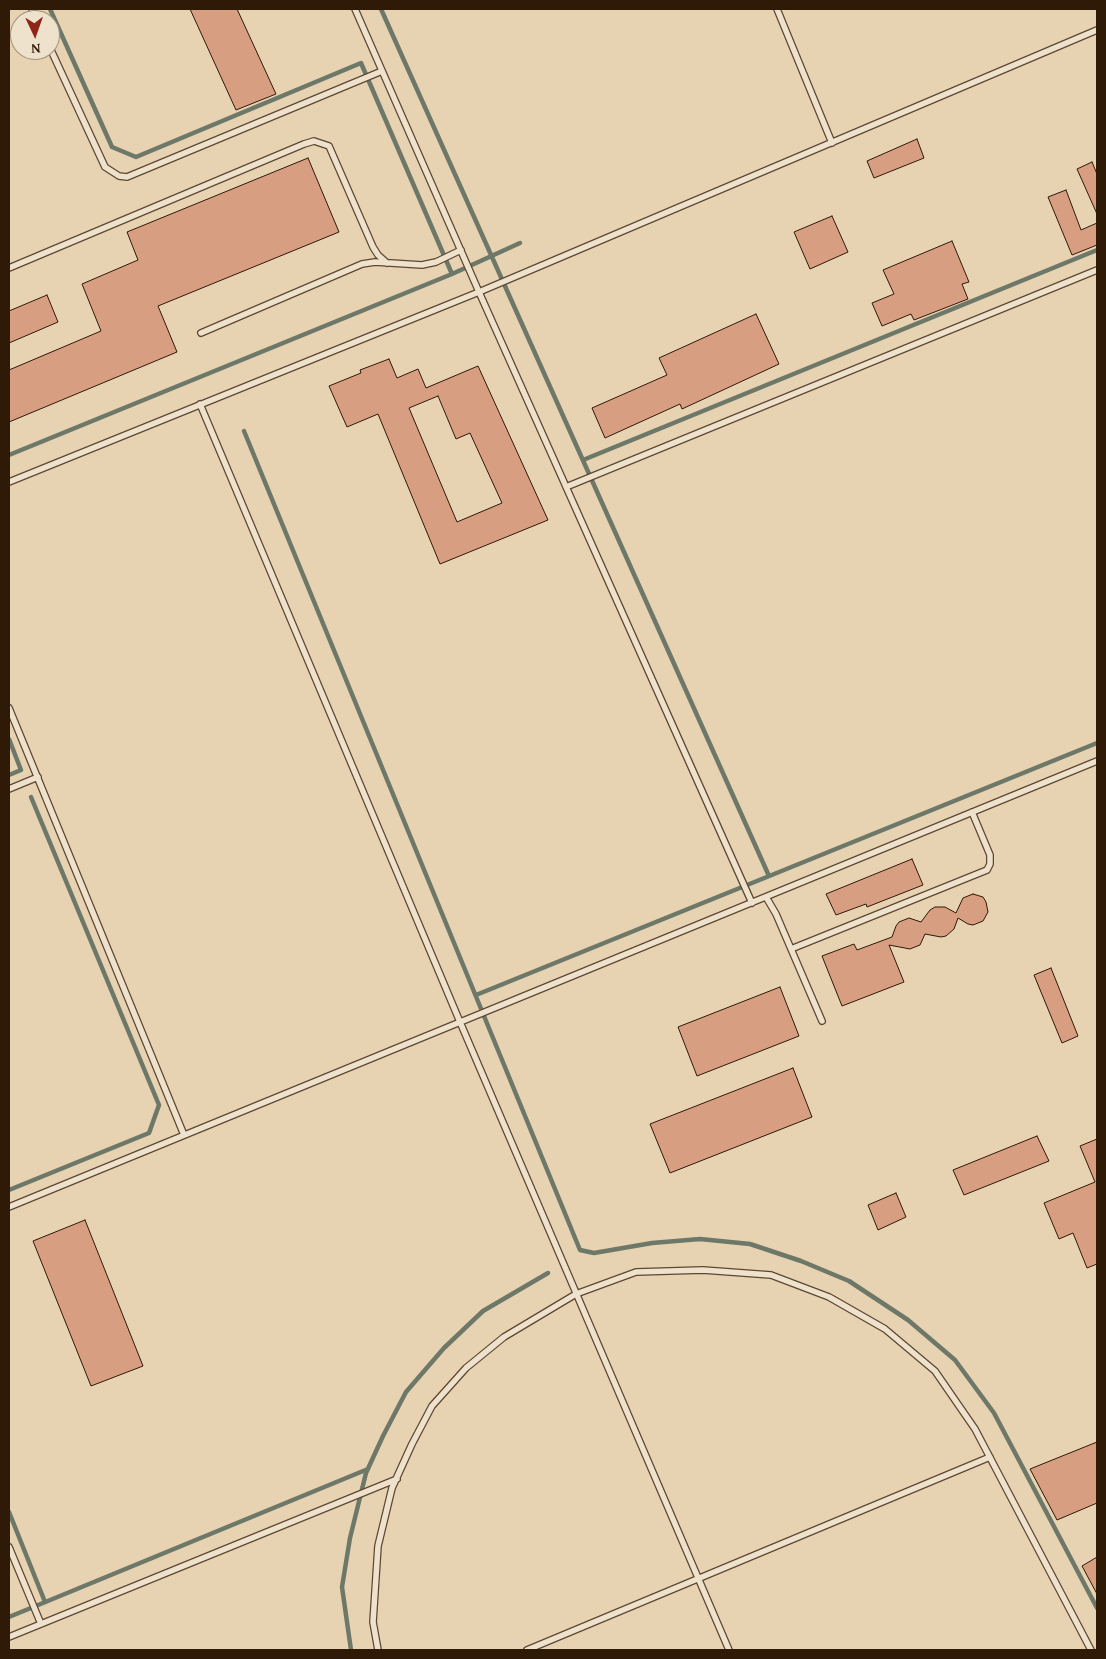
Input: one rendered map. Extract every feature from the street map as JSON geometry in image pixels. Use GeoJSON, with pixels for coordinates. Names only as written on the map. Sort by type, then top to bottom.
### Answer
{"type":"FeatureCollection","features":[{"type":"Feature","properties":{"kind":"lane"},"geometry":{"type":"LineString","coordinates":[[355,9],[460,250],[752,903]]}},
{"type":"Feature","properties":{"kind":"lane"},"geometry":{"type":"LineString","coordinates":[[777,9],[832,143]]}},
{"type":"Feature","properties":{"kind":"lane"},"geometry":{"type":"LineString","coordinates":[[9,482],[479,292],[1097,30]]}},
{"type":"Feature","properties":{"kind":"lane"},"geometry":{"type":"LineString","coordinates":[[56,60],[105,167],[119,176],[127,177],[382,71]]}},
{"type":"Feature","properties":{"kind":"lane"},"geometry":{"type":"LineString","coordinates":[[9,268],[304,144],[314,142],[329,146],[373,247],[378,255],[387,263]]}},
{"type":"Feature","properties":{"kind":"lane"},"geometry":{"type":"LineString","coordinates":[[201,333],[362,264],[422,265],[436,262],[460,250]]}},
{"type":"Feature","properties":{"kind":"lane"},"geometry":{"type":"LineString","coordinates":[[566,487],[1097,270]]}},
{"type":"Feature","properties":{"kind":"lane"},"geometry":{"type":"LineString","coordinates":[[200,404],[460,1022],[729,1650]]}},
{"type":"Feature","properties":{"kind":"lane"},"geometry":{"type":"LineString","coordinates":[[9,708],[184,1135]]}},
{"type":"Feature","properties":{"kind":"lane"},"geometry":{"type":"LineString","coordinates":[[9,1207],[1097,761]]}},
{"type":"Feature","properties":{"kind":"lane"},"geometry":{"type":"LineString","coordinates":[[9,789],[38,777]]}},
{"type":"Feature","properties":{"kind":"lane"},"geometry":{"type":"LineString","coordinates":[[791,949],[987,870],[990,864],[990,855],[972,812]]}},
{"type":"Feature","properties":{"kind":"lane"},"geometry":{"type":"LineString","coordinates":[[766,897],[822,1021]]}},
{"type":"Feature","properties":{"kind":"lane"},"geometry":{"type":"LineString","coordinates":[[378,1650],[373,1622],[378,1546],[392,1488],[432,1406],[466,1368],[504,1337],[576,1294],[636,1272],[703,1270],[771,1275],[829,1297],[885,1329],[935,1371],[975,1430],[1091,1650]]}},
{"type":"Feature","properties":{"kind":"lane"},"geometry":{"type":"LineString","coordinates":[[527,1650],[990,1457]]}},
{"type":"Feature","properties":{"kind":"lane"},"geometry":{"type":"LineString","coordinates":[[9,1637],[397,1479]]}},
{"type":"Feature","properties":{"kind":"lane"},"geometry":{"type":"LineString","coordinates":[[9,1547],[41,1624]]}},
{"type":"Feature","properties":{"kind":"building"},"geometry":{"type":"Polygon","coordinates":[[[190,9],[237,9],[276,94],[236,110],[190,9]]]}},
{"type":"Feature","properties":{"kind":"building"},"geometry":{"type":"Polygon","coordinates":[[[917,139],[924,158],[874,178],[867,161],[917,139]]]}},
{"type":"Feature","properties":{"kind":"building"},"geometry":{"type":"Polygon","coordinates":[[[308,158],[339,232],[158,306],[177,352],[9,422],[9,370],[101,331],[82,284],[138,260],[127,232],[308,158]]]}},
{"type":"Feature","properties":{"kind":"building"},"geometry":{"type":"Polygon","coordinates":[[[1092,162],[1097,174],[1097,214],[1077,169],[1092,162]]]}},
{"type":"Feature","properties":{"kind":"building"},"geometry":{"type":"Polygon","coordinates":[[[1066,190],[1081,230],[1097,223],[1097,245],[1072,255],[1048,197],[1066,190]]]}},
{"type":"Feature","properties":{"kind":"building"},"geometry":{"type":"Polygon","coordinates":[[[832,216],[848,252],[810,269],[794,232],[832,216]]]}},
{"type":"Feature","properties":{"kind":"building"},"geometry":{"type":"Polygon","coordinates":[[[952,241],[969,282],[962,284],[968,299],[914,320],[911,314],[882,326],[872,303],[894,294],[883,270],[952,241]]]}},
{"type":"Feature","properties":{"kind":"building"},"geometry":{"type":"Polygon","coordinates":[[[47,295],[58,322],[9,343],[9,311],[47,295]]]}},
{"type":"Feature","properties":{"kind":"building"},"geometry":{"type":"Polygon","coordinates":[[[756,314],[779,364],[682,409],[680,404],[605,438],[592,408],[667,375],[659,358],[756,314]]]}},
{"type":"Feature","properties":{"kind":"building"},"geometry":{"type":"Polygon","coordinates":[[[389,359],[397,378],[418,369],[426,388],[478,366],[548,520],[440,564],[378,414],[347,427],[329,386],[361,373],[360,370],[389,359]],[[438,396],[409,408],[457,522],[502,503],[470,433],[456,439],[438,396]]]}},
{"type":"Feature","properties":{"kind":"building"},"geometry":{"type":"Polygon","coordinates":[[[912,859],[923,885],[867,907],[866,904],[836,915],[826,894],[912,859]]]}},
{"type":"Feature","properties":{"kind":"building"},"geometry":{"type":"Polygon","coordinates":[[[973,894],[983,897],[986,902],[988,912],[983,921],[973,925],[958,918],[954,929],[946,936],[925,934],[920,945],[910,949],[889,945],[904,982],[842,1006],[822,956],[854,944],[857,950],[892,937],[899,922],[909,918],[921,922],[930,910],[935,907],[945,907],[956,913],[963,898],[973,894]]]}},
{"type":"Feature","properties":{"kind":"building"},"geometry":{"type":"Polygon","coordinates":[[[1051,968],[1078,1036],[1062,1043],[1034,975],[1051,968]]]}},
{"type":"Feature","properties":{"kind":"building"},"geometry":{"type":"Polygon","coordinates":[[[780,987],[799,1036],[697,1076],[678,1027],[780,987]]]}},
{"type":"Feature","properties":{"kind":"building"},"geometry":{"type":"Polygon","coordinates":[[[793,1068],[812,1117],[670,1173],[650,1124],[793,1068]]]}},
{"type":"Feature","properties":{"kind":"building"},"geometry":{"type":"Polygon","coordinates":[[[1037,1136],[1049,1161],[964,1195],[953,1170],[1037,1136]]]}},
{"type":"Feature","properties":{"kind":"building"},"geometry":{"type":"Polygon","coordinates":[[[1097,1139],[1097,1264],[1087,1268],[1073,1233],[1059,1239],[1044,1203],[1095,1182],[1080,1146],[1097,1139]]]}},
{"type":"Feature","properties":{"kind":"building"},"geometry":{"type":"Polygon","coordinates":[[[896,1193],[906,1217],[878,1230],[868,1205],[896,1193]]]}},
{"type":"Feature","properties":{"kind":"building"},"geometry":{"type":"Polygon","coordinates":[[[85,1220],[143,1366],[91,1386],[33,1241],[85,1220]]]}},
{"type":"Feature","properties":{"kind":"building"},"geometry":{"type":"Polygon","coordinates":[[[1097,1442],[1097,1503],[1057,1520],[1030,1469],[1097,1442]]]}},
{"type":"Feature","properties":{"kind":"building"},"geometry":{"type":"Polygon","coordinates":[[[1097,1557],[1097,1594],[1082,1566],[1097,1557]]]}},
{"type":"Feature","properties":{"kind":"waterway"},"geometry":{"type":"LineString","coordinates":[[50,9],[112,147],[136,157],[361,63],[452,274]]}},
{"type":"Feature","properties":{"kind":"waterway"},"geometry":{"type":"LineString","coordinates":[[381,9],[769,876]]}},
{"type":"Feature","properties":{"kind":"waterway"},"geometry":{"type":"LineString","coordinates":[[9,455],[452,274],[520,243]]}},
{"type":"Feature","properties":{"kind":"waterway"},"geometry":{"type":"LineString","coordinates":[[583,460],[1097,250]]}},
{"type":"Feature","properties":{"kind":"waterway"},"geometry":{"type":"LineString","coordinates":[[244,431],[580,1250],[594,1253],[652,1243],[700,1239],[750,1244],[801,1261],[849,1281],[908,1320],[955,1360],[994,1413],[1097,1608]]}},
{"type":"Feature","properties":{"kind":"waterway"},"geometry":{"type":"LineString","coordinates":[[9,739],[21,770],[9,775]]}},
{"type":"Feature","properties":{"kind":"waterway"},"geometry":{"type":"LineString","coordinates":[[476,995],[1097,743]]}},
{"type":"Feature","properties":{"kind":"waterway"},"geometry":{"type":"LineString","coordinates":[[9,1190],[149,1133],[159,1105],[31,797]]}},
{"type":"Feature","properties":{"kind":"waterway"},"geometry":{"type":"LineString","coordinates":[[351,1650],[342,1587],[350,1538],[366,1473],[383,1436],[406,1392],[444,1348],[483,1311],[548,1273]]}},
{"type":"Feature","properties":{"kind":"waterway"},"geometry":{"type":"LineString","coordinates":[[9,1617],[368,1469]]}},
{"type":"Feature","properties":{"kind":"waterway"},"geometry":{"type":"LineString","coordinates":[[9,1512],[45,1602]]}}]}
